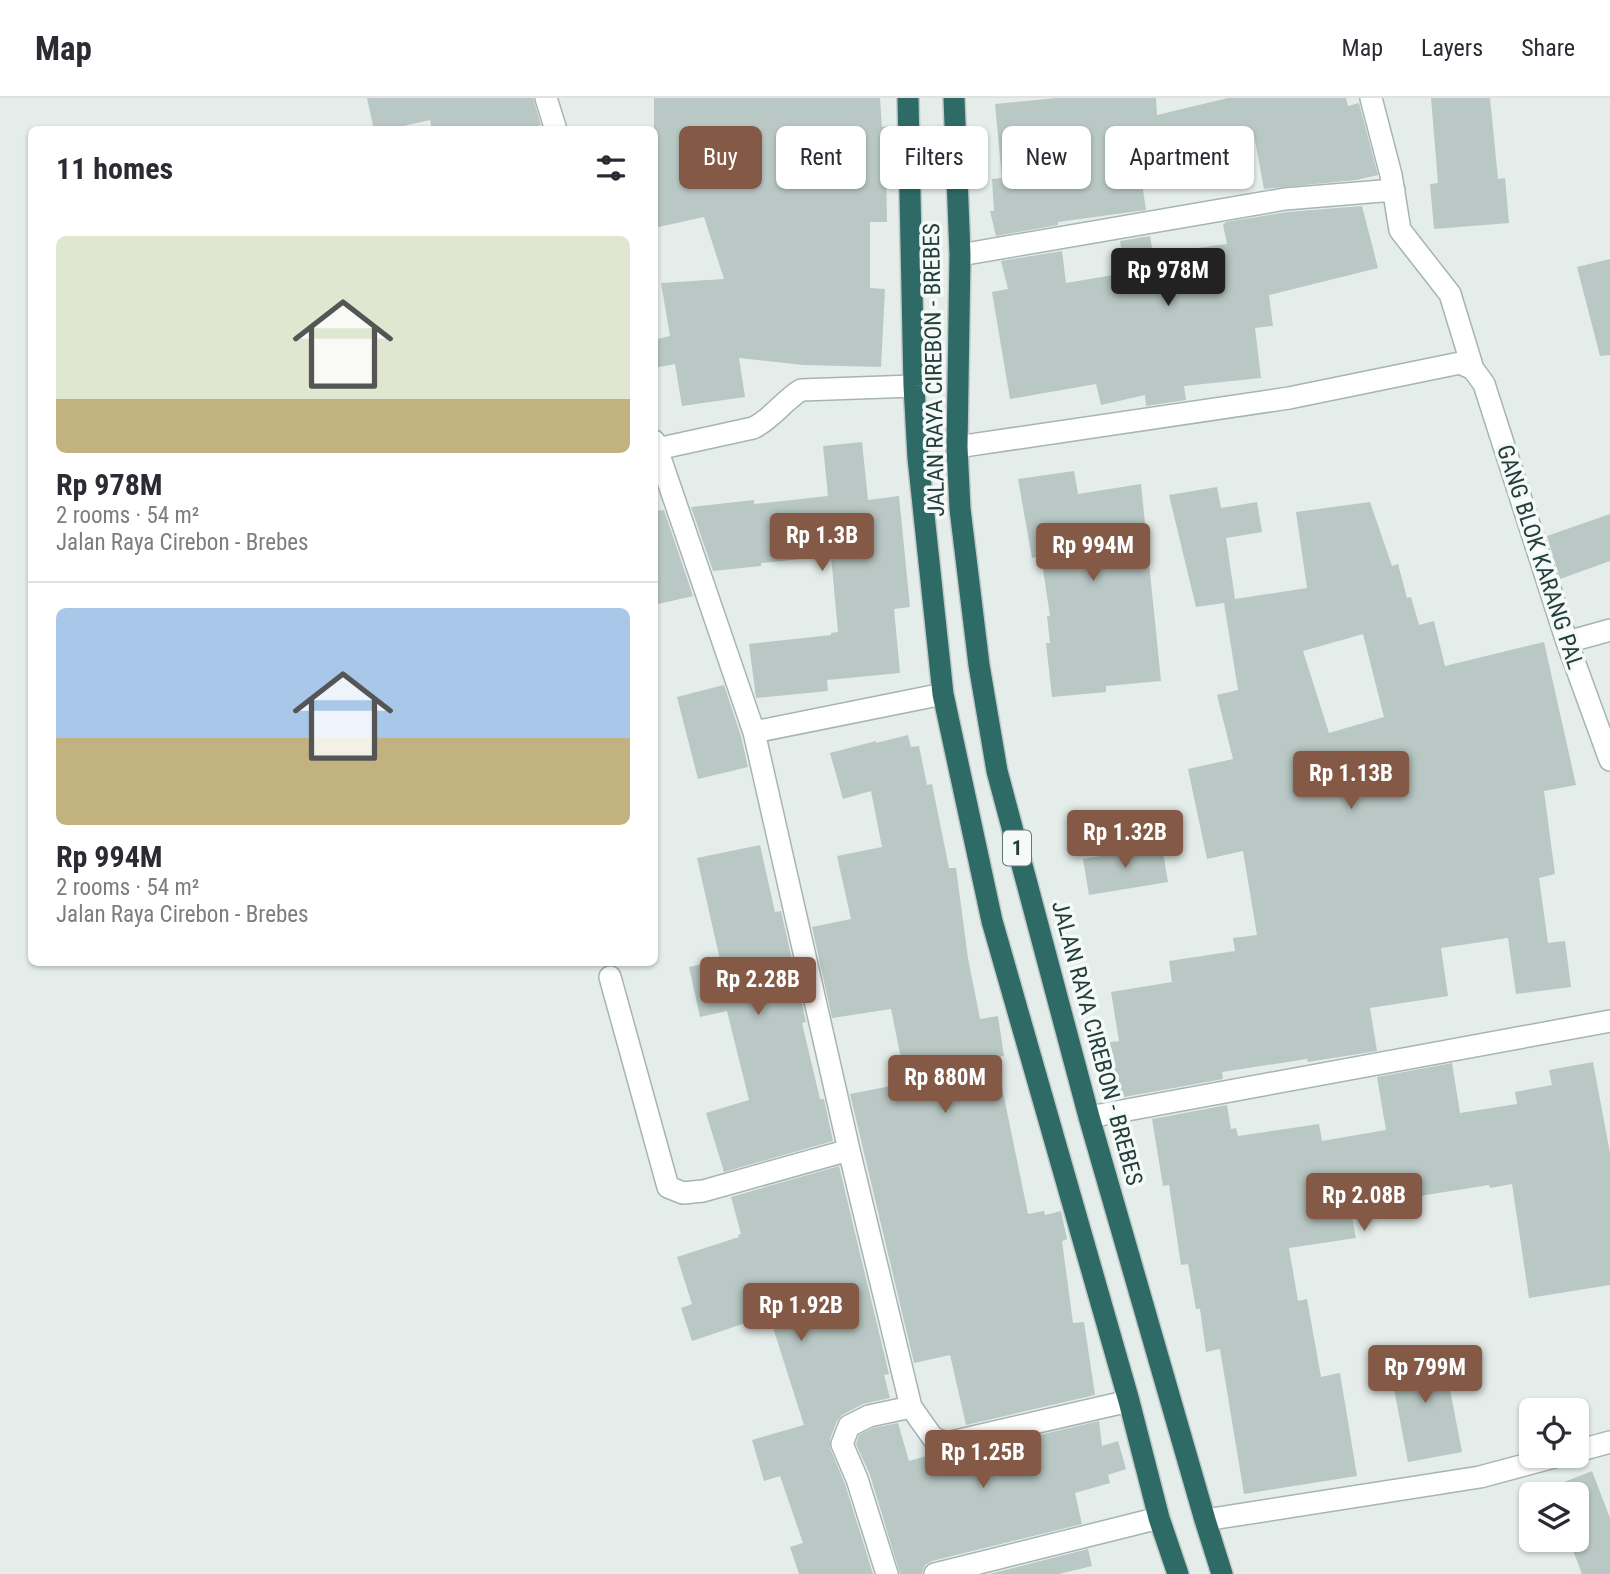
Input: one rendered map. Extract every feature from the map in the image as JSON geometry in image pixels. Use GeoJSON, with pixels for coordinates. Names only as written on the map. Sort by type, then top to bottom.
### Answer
{"type":"FeatureCollection","features":[{"type":"Feature","properties":{"kind":"highway","name":"JALAN RAYA CIREBON - BREBES"},"geometry":{"type":"LineString","coordinates":[[908,98],[918,458],[943,694],[992,921],[1129,1401],[1159,1518],[1178,1574]]}},
{"type":"Feature","properties":{"kind":"highway","name":"JALAN RAYA CIREBON - BREBES"},"geometry":{"type":"LineString","coordinates":[[954,98],[960,255],[957,447],[960,509],[979,665],[997,771],[1089,1117],[1223,1574]]}},
{"type":"Feature","properties":{"kind":"street"},"geometry":{"type":"LineString","coordinates":[[546,98],[555,126]]}},
{"type":"Feature","properties":{"kind":"street","name":"GANG BLOK KARANG PAL"},"geometry":{"type":"LineString","coordinates":[[1371,98],[1394,190],[1399,230],[1450,294],[1467,366],[1484,384],[1567,642],[1610,760]]}},
{"type":"Feature","properties":{"kind":"street"},"geometry":{"type":"LineString","coordinates":[[960,255],[1285,199],[1394,190]]}},
{"type":"Feature","properties":{"kind":"street"},"geometry":{"type":"LineString","coordinates":[[957,447],[1289,398],[1467,366]]}},
{"type":"Feature","properties":{"kind":"street"},"geometry":{"type":"LineString","coordinates":[[658,445],[753,428],[767,420],[801,390],[914,386]]}},
{"type":"Feature","properties":{"kind":"street"},"geometry":{"type":"LineString","coordinates":[[658,451],[754,732],[911,1408],[933,1438],[947,1443],[1129,1401]]}},
{"type":"Feature","properties":{"kind":"street"},"geometry":{"type":"LineString","coordinates":[[1567,642],[1610,630]]}},
{"type":"Feature","properties":{"kind":"street"},"geometry":{"type":"LineString","coordinates":[[754,732],[943,694]]}},
{"type":"Feature","properties":{"kind":"street"},"geometry":{"type":"LineString","coordinates":[[610,977],[668,1187],[683,1193],[703,1191],[849,1150]]}},
{"type":"Feature","properties":{"kind":"street"},"geometry":{"type":"LineString","coordinates":[[1089,1117],[1610,1021]]}},
{"type":"Feature","properties":{"kind":"street"},"geometry":{"type":"LineString","coordinates":[[887,1574],[857,1479],[842,1444],[849,1426],[869,1416],[911,1408]]}},
{"type":"Feature","properties":{"kind":"street"},"geometry":{"type":"LineString","coordinates":[[1589,1448],[1610,1442]]}},
{"type":"Feature","properties":{"kind":"street"},"geometry":{"type":"LineString","coordinates":[[1205,1520],[1480,1477],[1519,1466]]}},
{"type":"Feature","properties":{"kind":"street"},"geometry":{"type":"LineString","coordinates":[[935,1574],[1159,1518]]}},
{"type":"Feature","properties":{"kind":"building"},"geometry":{"type":"Polygon","coordinates":[[[367,98],[533,98],[541,125],[431,126],[430,120],[403,126],[373,126],[367,98]]]}},
{"type":"Feature","properties":{"kind":"building"},"geometry":{"type":"Polygon","coordinates":[[[654,98],[880,98],[880,189],[886,189],[887,222],[870,222],[870,288],[885,289],[881,367],[803,365],[739,358],[745,397],[682,406],[675,364],[658,367],[658,339],[670,336],[661,283],[724,279],[704,217],[658,227],[658,126],[654,126],[654,98]]]}},
{"type":"Feature","properties":{"kind":"building"},"geometry":{"type":"Polygon","coordinates":[[[1056,98],[1156,98],[1157,115],[1228,98],[1346,98],[1348,106],[1359,103],[1378,175],[1356,180],[1264,189],[1254,126],[1105,126],[1105,189],[1143,189],[1146,210],[1058,222],[1058,225],[996,236],[990,211],[994,211],[992,179],[1002,178],[995,104],[1056,98]]]}},
{"type":"Feature","properties":{"kind":"building"},"geometry":{"type":"Polygon","coordinates":[[[1431,98],[1490,98],[1498,179],[1505,178],[1509,223],[1434,229],[1430,184],[1438,183],[1431,98]]]}},
{"type":"Feature","properties":{"kind":"building"},"geometry":{"type":"Polygon","coordinates":[[[1362,206],[1378,268],[1269,295],[1273,326],[1255,328],[1261,378],[1184,386],[1186,400],[1146,406],[1145,395],[1101,405],[1096,384],[1010,399],[992,292],[1008,289],[1001,261],[1062,251],[1066,283],[1125,273],[1120,241],[1150,236],[1153,254],[1227,244],[1223,225],[1226,222],[1287,212],[1362,206]]]}},
{"type":"Feature","properties":{"kind":"building"},"geometry":{"type":"Polygon","coordinates":[[[1610,259],[1610,355],[1600,356],[1577,267],[1610,259]]]}},
{"type":"Feature","properties":{"kind":"building"},"geometry":{"type":"Polygon","coordinates":[[[862,442],[868,500],[899,496],[910,607],[894,609],[900,673],[827,680],[828,691],[756,698],[749,644],[838,632],[831,556],[713,571],[691,507],[828,496],[823,446],[862,442]]]}},
{"type":"Feature","properties":{"kind":"building"},"geometry":{"type":"Polygon","coordinates":[[[1074,471],[1078,494],[1141,484],[1161,681],[1106,686],[1106,692],[1052,697],[1046,643],[1050,643],[1047,616],[1050,616],[1041,556],[1032,558],[1018,479],[1074,471]]]}},
{"type":"Feature","properties":{"kind":"building"},"geometry":{"type":"Polygon","coordinates":[[[1217,487],[1221,508],[1257,502],[1262,532],[1226,538],[1235,599],[1307,588],[1296,512],[1370,502],[1392,566],[1398,564],[1407,598],[1411,597],[1419,625],[1434,621],[1445,666],[1544,642],[1576,785],[1544,791],[1555,874],[1539,878],[1548,943],[1565,941],[1571,987],[1516,994],[1508,938],[1441,948],[1448,996],[1370,1008],[1377,1051],[1222,1072],[1223,1079],[1119,1098],[1110,1042],[1119,1041],[1111,992],[1172,982],[1169,961],[1235,951],[1233,938],[1257,935],[1243,851],[1207,859],[1188,769],[1233,759],[1217,695],[1238,690],[1224,603],[1196,607],[1169,495],[1217,487]],[[1363,634],[1303,651],[1329,733],[1384,717],[1363,634]]]}},
{"type":"Feature","properties":{"kind":"building"},"geometry":{"type":"Polygon","coordinates":[[[664,510],[693,596],[658,604],[658,511],[664,510]]]}},
{"type":"Feature","properties":{"kind":"building"},"geometry":{"type":"Polygon","coordinates":[[[1610,514],[1610,561],[1560,579],[1547,536],[1610,514]]]}},
{"type":"Feature","properties":{"kind":"building"},"geometry":{"type":"Polygon","coordinates":[[[724,685],[748,767],[698,779],[677,697],[724,685]]]}},
{"type":"Feature","properties":{"kind":"building"},"geometry":{"type":"Polygon","coordinates":[[[908,735],[911,747],[919,746],[927,785],[932,784],[949,868],[956,868],[968,958],[980,1019],[998,1016],[1004,1056],[996,1058],[1028,1214],[1044,1211],[1045,1215],[1061,1211],[1067,1239],[1062,1241],[1073,1323],[1084,1322],[1095,1395],[966,1425],[950,1355],[914,1363],[850,1094],[906,1083],[891,1009],[832,1018],[812,927],[851,919],[837,856],[882,847],[871,791],[843,799],[830,753],[908,735]]]}},
{"type":"Feature","properties":{"kind":"building"},"geometry":{"type":"Polygon","coordinates":[[[760,845],[775,912],[781,911],[806,1022],[802,1023],[833,1141],[724,1172],[706,1113],[749,1100],[727,1011],[700,1017],[689,967],[720,960],[697,858],[760,845]]]}},
{"type":"Feature","properties":{"kind":"building"},"geometry":{"type":"Polygon","coordinates":[[[1162,846],[1168,882],[1089,895],[1083,859],[1162,846]]]}},
{"type":"Feature","properties":{"kind":"building"},"geometry":{"type":"Polygon","coordinates":[[[1593,1062],[1610,1153],[1610,1285],[1529,1298],[1512,1184],[1490,1188],[1489,1185],[1350,1207],[1356,1238],[1289,1248],[1298,1301],[1307,1299],[1321,1377],[1340,1373],[1357,1476],[1244,1494],[1220,1349],[1206,1352],[1200,1309],[1196,1309],[1188,1264],[1181,1265],[1169,1185],[1163,1186],[1152,1119],[1227,1105],[1231,1129],[1236,1128],[1238,1136],[1319,1124],[1322,1141],[1386,1130],[1377,1077],[1452,1063],[1460,1113],[1517,1104],[1515,1092],[1552,1085],[1549,1070],[1593,1062]]]}},
{"type":"Feature","properties":{"kind":"building"},"geometry":{"type":"Polygon","coordinates":[[[839,1166],[889,1374],[884,1375],[890,1398],[863,1404],[842,1415],[830,1439],[830,1448],[845,1484],[873,1574],[799,1574],[790,1547],[803,1543],[780,1476],[764,1481],[752,1440],[804,1425],[769,1315],[692,1341],[681,1308],[692,1304],[677,1257],[739,1237],[741,1234],[731,1197],[839,1166]]]}},
{"type":"Feature","properties":{"kind":"building"},"geometry":{"type":"Polygon","coordinates":[[[1442,1348],[1462,1452],[1408,1462],[1388,1358],[1442,1348]]]}},
{"type":"Feature","properties":{"kind":"building"},"geometry":{"type":"Polygon","coordinates":[[[1099,1421],[1102,1446],[1118,1441],[1126,1469],[1108,1475],[1110,1483],[1075,1493],[1082,1524],[932,1561],[925,1565],[922,1574],[900,1574],[870,1475],[856,1444],[859,1435],[873,1428],[898,1423],[909,1461],[937,1453],[950,1456],[1099,1421]]]}},
{"type":"Feature","properties":{"kind":"building"},"geometry":{"type":"Polygon","coordinates":[[[1592,1471],[1610,1518],[1610,1574],[1582,1574],[1574,1552],[1589,1552],[1589,1482],[1564,1482],[1592,1471]]]}},
{"type":"Feature","properties":{"kind":"building"},"geometry":{"type":"Polygon","coordinates":[[[1088,1549],[1092,1566],[1059,1574],[989,1574],[1088,1549]]]}}]}
